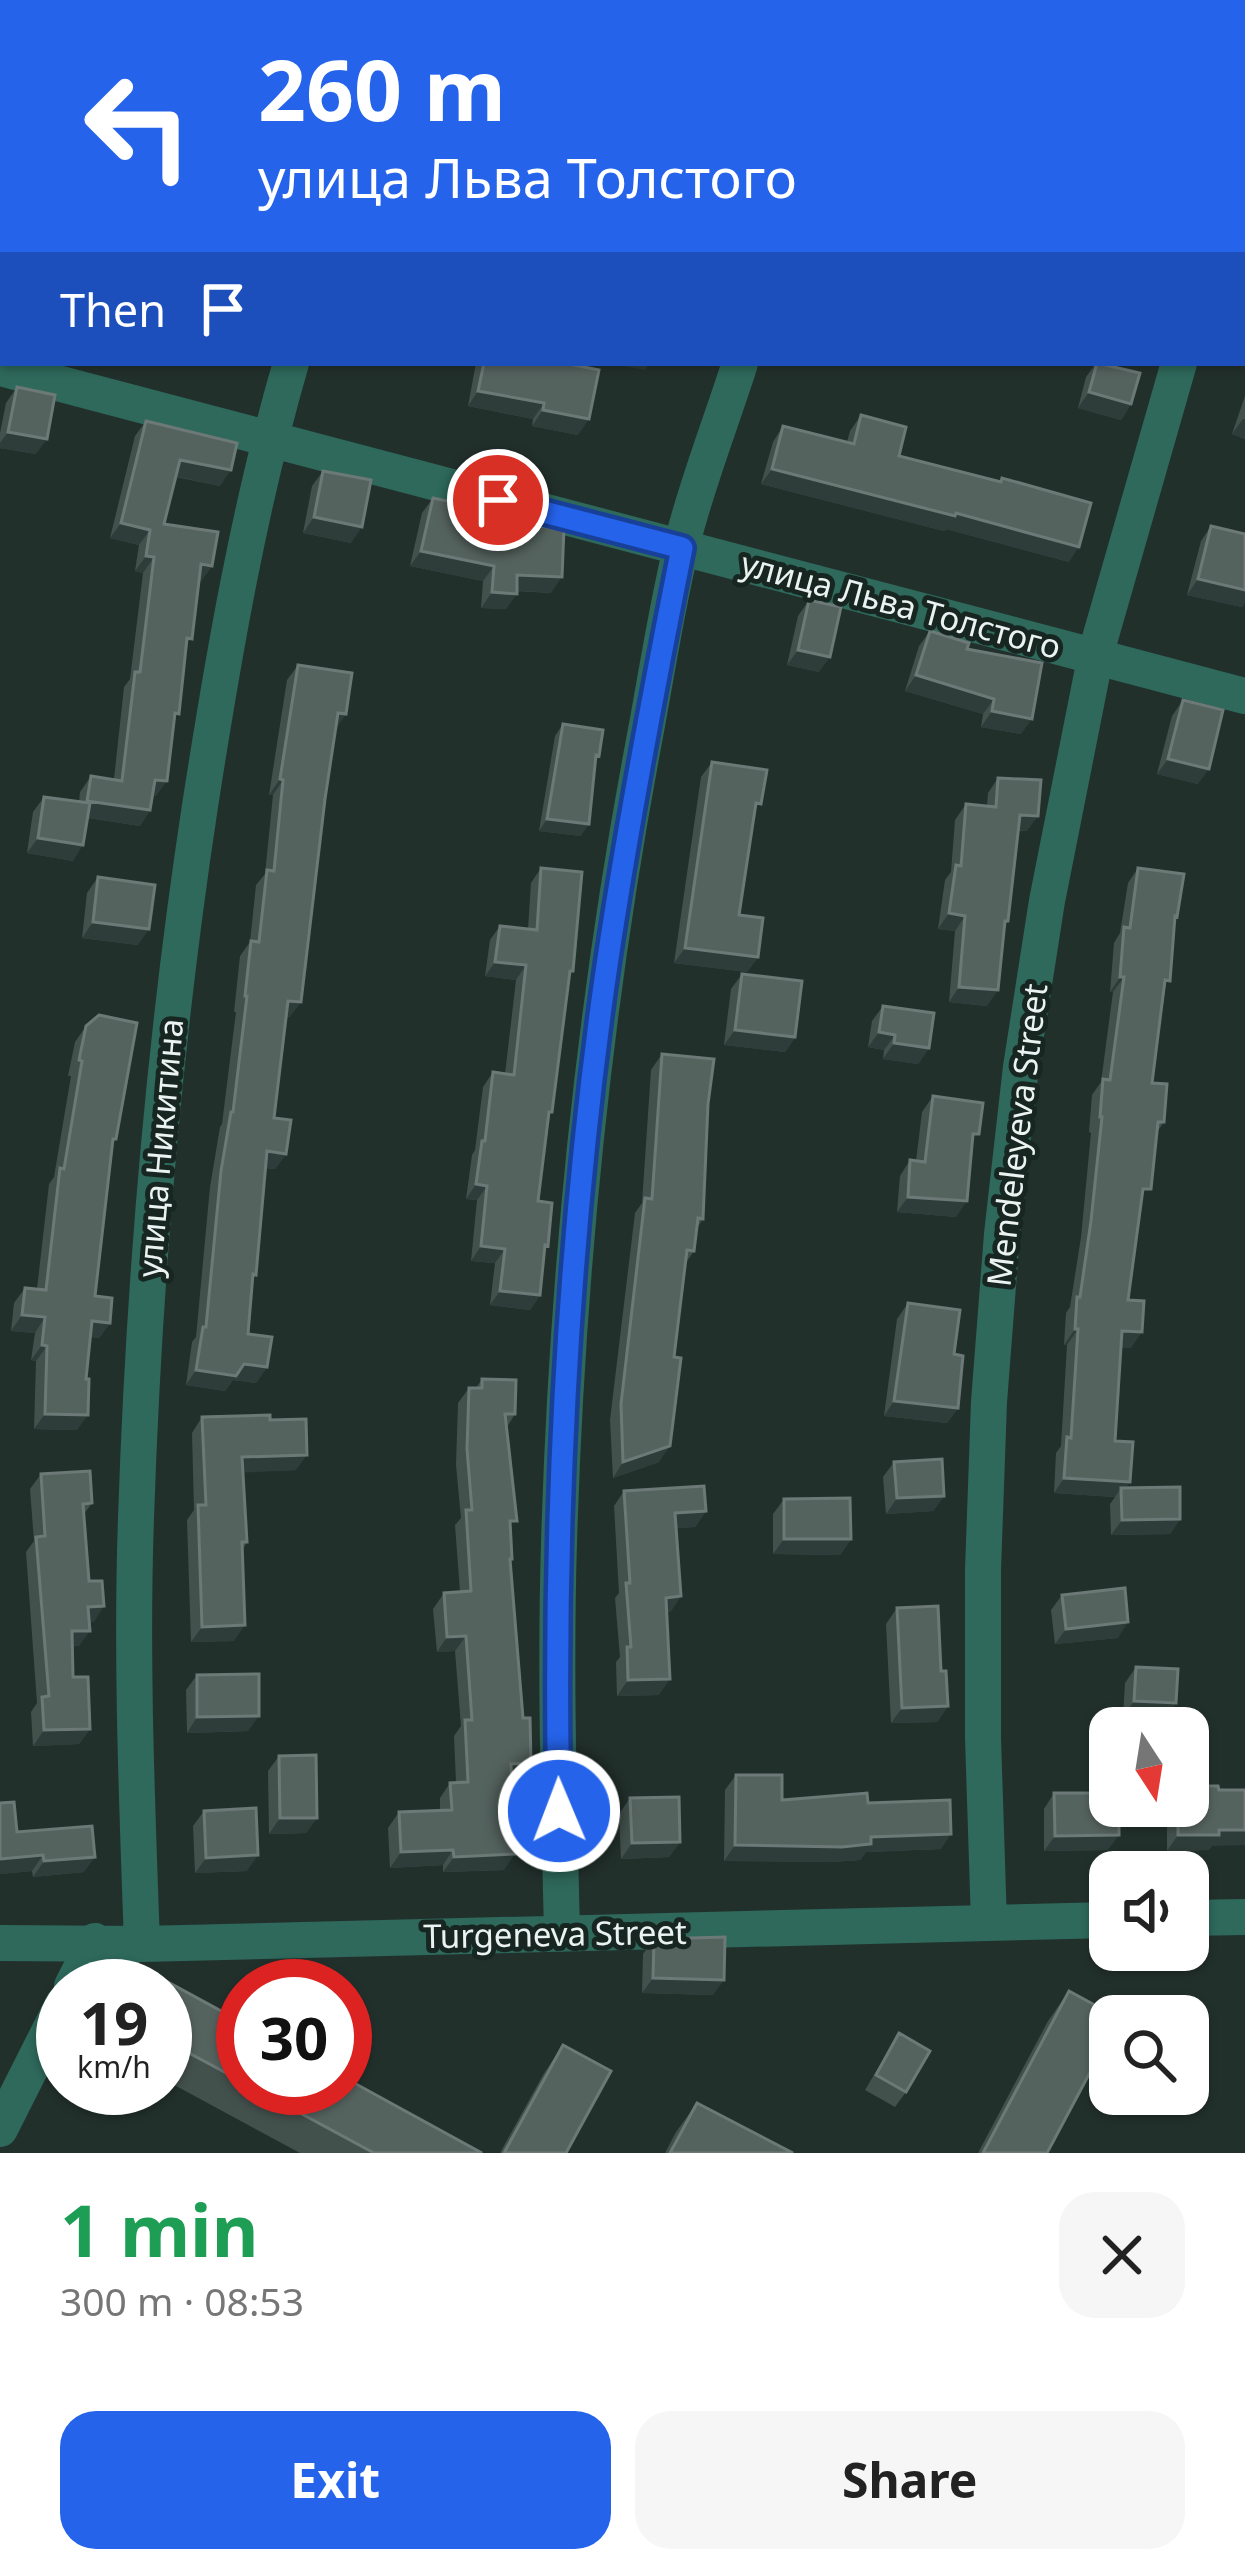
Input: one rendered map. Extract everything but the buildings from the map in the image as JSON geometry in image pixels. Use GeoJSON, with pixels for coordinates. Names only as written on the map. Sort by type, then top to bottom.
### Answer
{"type":"FeatureCollection","features":[{"type":"Feature","properties":{"kind":"street","name":"улица Никитина"},"geometry":{"type":"LineString","coordinates":[[142,1943],[135,1724],[136,1522],[144,1320],[160,1118],[183,917],[214,717],[269,440],[290,366]]}},
{"type":"Feature","properties":{"kind":"street"},"geometry":{"type":"LineString","coordinates":[[562,1934],[559,1545],[582,1174],[632,807],[682,548],[739,366]]}},
{"type":"Feature","properties":{"kind":"street","name":"Mendeleyeva Street"},"geometry":{"type":"LineString","coordinates":[[989,1923],[982,1570],[1002,1234],[1022,1067],[1047,901],[1095,656],[1178,366]]}},
{"type":"Feature","properties":{"kind":"street","name":"улица Льва Толстого"},"geometry":{"type":"LineString","coordinates":[[0,368],[1245,696]]}},
{"type":"Feature","properties":{"kind":"street"},"geometry":{"type":"LineString","coordinates":[[1209,1918],[1245,1917]]}},
{"type":"Feature","properties":{"kind":"street","name":"Turgeneva Street"},"geometry":{"type":"LineString","coordinates":[[0,1943],[1089,1921]]}},
{"type":"Feature","properties":{"kind":"street"},"geometry":{"type":"LineString","coordinates":[[85,1959],[94,1941]]}},
{"type":"Feature","properties":{"kind":"street"},"geometry":{"type":"LineString","coordinates":[[0,2129],[36,2058]]}},
{"type":"Feature","properties":{"kind":"route"},"geometry":{"type":"LineString","coordinates":[[498,500],[682,548],[632,807],[582,1174],[559,1545],[559,1811]]}}]}
